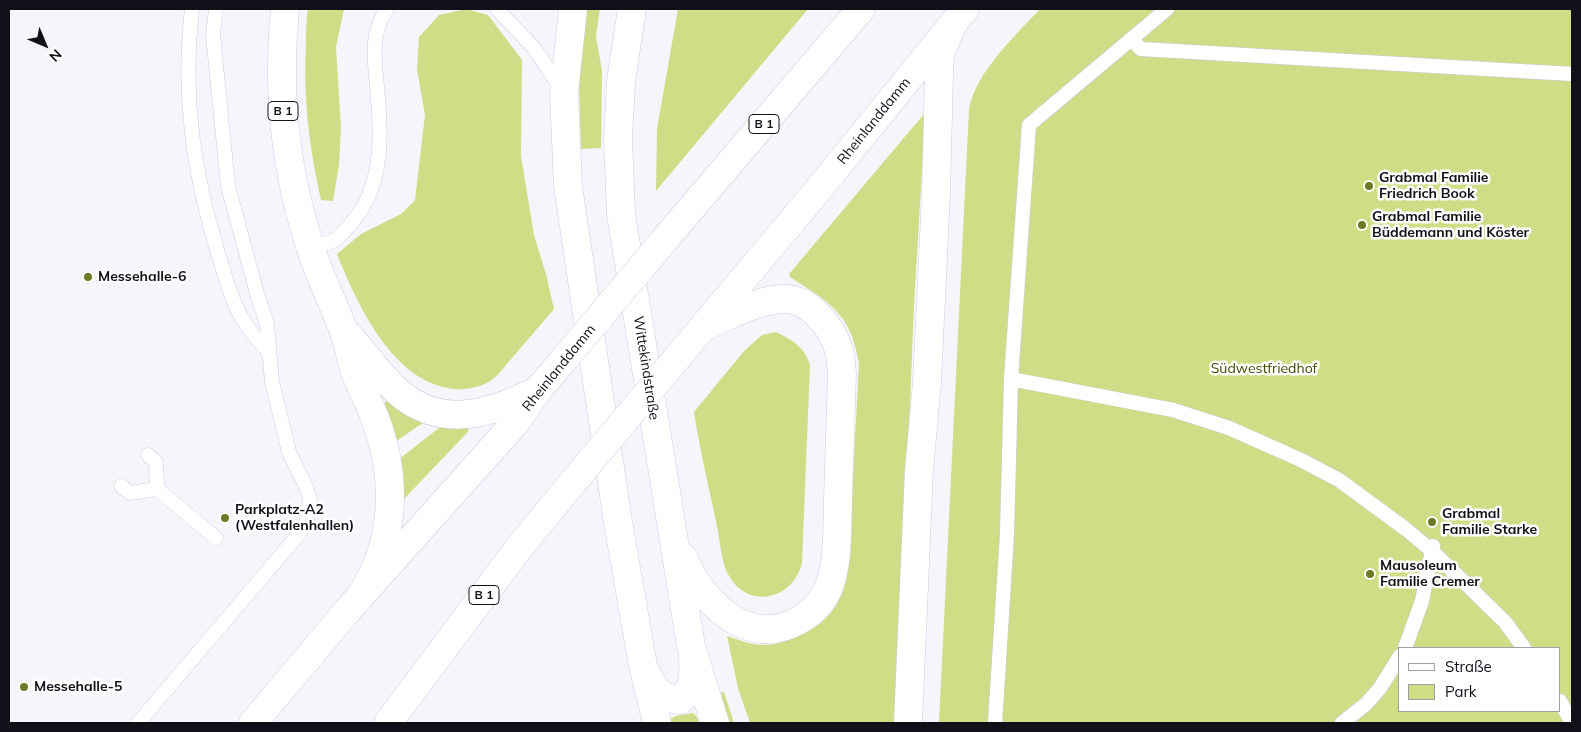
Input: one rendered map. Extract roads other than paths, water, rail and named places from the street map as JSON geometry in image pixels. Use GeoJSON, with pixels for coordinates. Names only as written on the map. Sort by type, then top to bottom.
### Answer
{"type":"FeatureCollection","features":[{"type":"Feature","properties":{"kind":"main road","name":"B 1"},"geometry":{"type":"LineString","coordinates":[[285,9],[281,43],[284,117],[290,164],[300,212],[310,246],[344,330],[354,370],[376,419],[389,474],[388,528],[382,555],[368,584],[358,599]]}},
{"type":"Feature","properties":{"kind":"main road"},"geometry":{"type":"LineString","coordinates":[[573,9],[564,93],[568,186],[618,522],[643,666],[657,723]]}},
{"type":"Feature","properties":{"kind":"main road","name":"Wittekindstraße"},"geometry":{"type":"LineString","coordinates":[[632,9],[621,81],[618,140],[622,214],[691,646],[715,723]]}},
{"type":"Feature","properties":{"kind":"main road","name":"Rheinlanddamm"},"geometry":{"type":"LineString","coordinates":[[253,723],[358,599],[516,422],[538,390],[861,9]]}},
{"type":"Feature","properties":{"kind":"main road"},"geometry":{"type":"LineString","coordinates":[[908,723],[919,471],[928,372],[940,52],[959,16]]}},
{"type":"Feature","properties":{"kind":"main road","name":"Rheinlanddamm"},"geometry":{"type":"LineString","coordinates":[[388,723],[518,549],[812,198],[959,16]]}},
{"type":"Feature","properties":{"kind":"main road","name":"B 1"},"geometry":{"type":"LineString","coordinates":[[673,537],[696,583],[732,619],[749,627],[766,629],[784,627],[799,620],[821,602],[829,588],[836,552],[842,373],[840,351],[833,335],[823,320],[806,306],[796,300],[781,298],[753,306],[704,327]]}},
{"type":"Feature","properties":{"kind":"main road","name":"B 1"},"geometry":{"type":"LineString","coordinates":[[344,330],[388,383],[406,398],[424,408],[440,413],[460,416],[477,414],[510,404],[538,390]]}},
{"type":"Feature","properties":{"kind":"main road"},"geometry":{"type":"LineString","coordinates":[[643,666],[651,683],[660,695],[680,700],[691,687],[693,679],[691,646]]}},
{"type":"Feature","properties":{"kind":"lane"},"geometry":{"type":"LineString","coordinates":[[192,9],[188,52],[189,118],[197,171],[214,239],[235,304],[244,322],[270,354]]}},
{"type":"Feature","properties":{"kind":"lane"},"geometry":{"type":"LineString","coordinates":[[138,723],[299,534],[306,523],[309,512],[310,500],[307,489],[289,452],[272,382],[267,324],[228,186],[213,35],[216,9]]}},
{"type":"Feature","properties":{"kind":"lane"},"geometry":{"type":"LineString","coordinates":[[310,246],[335,240],[357,216],[370,194],[376,175],[380,138],[374,58],[375,38],[380,18],[387,9]]}},
{"type":"Feature","properties":{"kind":"lane"},"geometry":{"type":"LineString","coordinates":[[497,9],[534,48],[564,93]]}},
{"type":"Feature","properties":{"kind":"lane"},"geometry":{"type":"LineString","coordinates":[[995,723],[1007,535],[1012,379],[1029,125],[1167,9]]}},
{"type":"Feature","properties":{"kind":"lane"},"geometry":{"type":"LineString","coordinates":[[1131,40],[1141,49],[1572,74]]}},
{"type":"Feature","properties":{"kind":"lane"},"geometry":{"type":"LineString","coordinates":[[1012,379],[1173,410],[1229,428],[1301,460],[1339,480],[1432,548],[1505,622],[1523,647]]}},
{"type":"Feature","properties":{"kind":"lane"},"geometry":{"type":"LineString","coordinates":[[148,455],[156,462],[157,489]]}},
{"type":"Feature","properties":{"kind":"lane"},"geometry":{"type":"LineString","coordinates":[[121,486],[130,493],[157,489],[216,538]]}},
{"type":"Feature","properties":{"kind":"lane"},"geometry":{"type":"LineString","coordinates":[[1405,647],[1422,600],[1432,548]]}},
{"type":"Feature","properties":{"kind":"lane"},"geometry":{"type":"LineString","coordinates":[[1342,723],[1366,704],[1380,688],[1398,659]]}},
{"type":"Feature","properties":{"kind":"lane"},"geometry":{"type":"LineString","coordinates":[[1561,703],[1572,722]]}},
{"type":"Feature","properties":{"kind":"place","name":"Grabmal Familie Friedrich Book"},"geometry":{"type":"Point","coordinates":[1369,186]}},
{"type":"Feature","properties":{"kind":"place","name":"Grabmal Familie Büddemann und Köster"},"geometry":{"type":"Point","coordinates":[1362,225]}},
{"type":"Feature","properties":{"kind":"place","name":"Messehalle-6"},"geometry":{"type":"Point","coordinates":[88,277]}},
{"type":"Feature","properties":{"kind":"place","name":"Parkplatz-A2 (Westfalenhallen)"},"geometry":{"type":"Point","coordinates":[225,518]}},
{"type":"Feature","properties":{"kind":"place","name":"Grabmal Familie Starke"},"geometry":{"type":"Point","coordinates":[1432,522]}},
{"type":"Feature","properties":{"kind":"place","name":"Mausoleum Familie Cremer"},"geometry":{"type":"Point","coordinates":[1370,574]}},
{"type":"Feature","properties":{"kind":"place","name":"Messehalle-5"},"geometry":{"type":"Point","coordinates":[24,687]}},
{"type":"Feature","properties":{"kind":"park label","name":"Südwestfriedhof"},"geometry":{"type":"Point","coordinates":[1264,369]}}]}
